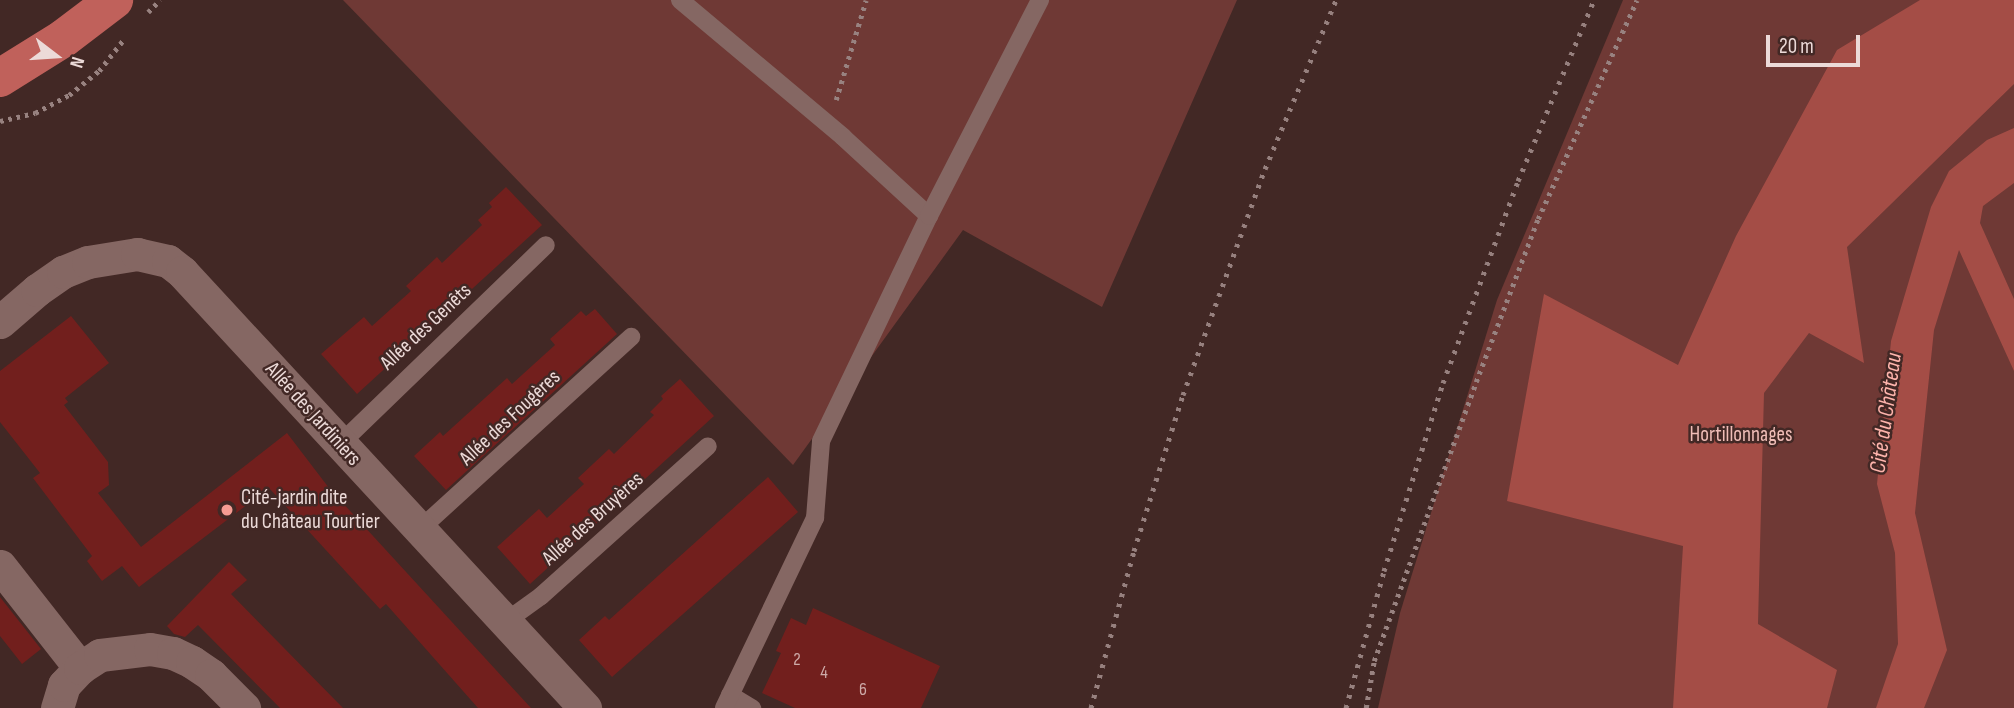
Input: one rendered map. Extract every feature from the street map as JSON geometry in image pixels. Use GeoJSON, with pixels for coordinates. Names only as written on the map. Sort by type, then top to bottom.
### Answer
{"type":"FeatureCollection","features":[{"type":"Feature","properties":{"kind":"main road"},"geometry":{"type":"LineString","coordinates":[[0,78],[64,38],[128,9]]}},
{"type":"Feature","properties":{"kind":"street","name":"Allée des Jardiniers"},"geometry":{"type":"LineString","coordinates":[[0,322],[63,272],[88,262],[137,254],[154,256],[182,272],[585,708]]}},
{"type":"Feature","properties":{"kind":"street"},"geometry":{"type":"LineString","coordinates":[[0,566],[80,668]]}},
{"type":"Feature","properties":{"kind":"street"},"geometry":{"type":"LineString","coordinates":[[57,708],[64,685],[80,668],[100,656],[150,649],[173,653],[211,675],[244,708]]}},
{"type":"Feature","properties":{"kind":"lane"},"geometry":{"type":"LineString","coordinates":[[680,0],[828,125],[929,216]]}},
{"type":"Feature","properties":{"kind":"lane"},"geometry":{"type":"LineString","coordinates":[[752,708],[727,702],[815,518],[821,441],[929,216],[1040,0]]}},
{"type":"Feature","properties":{"kind":"lane","name":"Allée des Genêts"},"geometry":{"type":"LineString","coordinates":[[340,444],[546,245]]}},
{"type":"Feature","properties":{"kind":"lane","name":"Allée des Fougères"},"geometry":{"type":"LineString","coordinates":[[419,530],[631,337]]}},
{"type":"Feature","properties":{"kind":"lane","name":"Allée des Bruyères"},"geometry":{"type":"LineString","coordinates":[[505,622],[541,596],[708,446]]}},
{"type":"Feature","properties":{"kind":"path"},"geometry":{"type":"LineString","coordinates":[[128,9],[160,0]]}},
{"type":"Feature","properties":{"kind":"path"},"geometry":{"type":"LineString","coordinates":[[828,125],[866,0]]}},
{"type":"Feature","properties":{"kind":"path"},"geometry":{"type":"LineString","coordinates":[[1366,708],[1374,662],[1538,219],[1637,0]]}},
{"type":"Feature","properties":{"kind":"path"},"geometry":{"type":"LineString","coordinates":[[0,121],[35,113],[69,95],[99,71],[128,35]]}},
{"type":"Feature","properties":{"kind":"green space"},"geometry":{"type":"Polygon","coordinates":[[[343,0],[1237,0],[1102,307],[963,230],[793,465],[343,0]]]}},
{"type":"Feature","properties":{"kind":"green space","name":"Hortillonnages"},"geometry":{"type":"Polygon","coordinates":[[[1623,0],[2014,0],[2014,708],[1378,708],[1400,613],[1497,300],[1623,0]]]}},
{"type":"Feature","properties":{"kind":"water"},"geometry":{"type":"Polygon","coordinates":[[[1920,0],[2014,0],[2014,84],[1847,247],[1864,363],[1809,333],[1764,393],[1758,624],[1837,670],[1827,708],[1673,708],[1683,546],[1507,501],[1544,294],[1678,365],[1736,236],[1837,50],[1920,0]]]}},
{"type":"Feature","properties":{"kind":"water","name":"Cité du Château"},"geometry":{"type":"Polygon","coordinates":[[[2014,128],[2014,183],[1983,206],[1980,223],[2014,299],[2014,371],[1959,250],[1934,330],[1915,513],[1947,650],[1924,708],[1876,708],[1898,644],[1895,553],[1877,484],[1891,341],[1931,207],[1949,171],[1987,140],[2014,128]]]}},
{"type":"Feature","properties":{"kind":"building"},"geometry":{"type":"Polygon","coordinates":[[[506,187],[542,225],[357,394],[321,354],[364,317],[372,326],[411,291],[406,286],[437,257],[442,263],[482,225],[478,220],[492,207],[489,203],[506,187]]]}},
{"type":"Feature","properties":{"kind":"building"},"geometry":{"type":"Polygon","coordinates":[[[595,309],[617,334],[446,490],[414,456],[440,432],[443,436],[507,378],[512,384],[555,345],[550,339],[581,311],[586,316],[595,309]]]}},
{"type":"Feature","properties":{"kind":"building"},"geometry":{"type":"Polygon","coordinates":[[[71,316],[109,363],[65,398],[68,402],[64,405],[108,462],[109,485],[98,493],[141,547],[287,433],[329,488],[531,708],[478,708],[386,604],[380,609],[269,488],[139,587],[122,566],[102,581],[87,561],[92,556],[33,478],[40,473],[0,422],[0,371],[71,316]]]}},
{"type":"Feature","properties":{"kind":"building"},"geometry":{"type":"Polygon","coordinates":[[[680,379],[714,416],[530,584],[497,547],[539,509],[547,518],[584,484],[578,478],[609,449],[614,454],[654,415],[650,412],[663,399],[661,396],[680,379]]]}},
{"type":"Feature","properties":{"kind":"building"},"geometry":{"type":"Polygon","coordinates":[[[768,477],[798,512],[612,677],[579,640],[605,616],[609,620],[768,477]]]}},
{"type":"Feature","properties":{"kind":"building"},"geometry":{"type":"Polygon","coordinates":[[[229,562],[247,580],[231,594],[343,708],[280,708],[198,625],[185,637],[174,634],[167,626],[229,562]]]}},
{"type":"Feature","properties":{"kind":"building"},"geometry":{"type":"Polygon","coordinates":[[[0,597],[41,649],[22,664],[0,636],[0,597]]]}},
{"type":"Feature","properties":{"kind":"building"},"geometry":{"type":"Polygon","coordinates":[[[813,608],[940,666],[921,708],[795,708],[762,693],[781,653],[776,651],[791,618],[806,625],[813,608]]]}},
{"type":"Feature","properties":{"kind":"railway"},"geometry":{"type":"LineString","coordinates":[[1091,708],[1134,551],[1183,395],[1265,169],[1336,0]]}},
{"type":"Feature","properties":{"kind":"railway"},"geometry":{"type":"LineString","coordinates":[[1346,708],[1384,571],[1443,383],[1518,181],[1594,0]]}},
{"type":"Feature","properties":{"kind":"place","name":"Cité-jardin dite du Château Tourtier"},"geometry":{"type":"Point","coordinates":[227,510]}}]}
